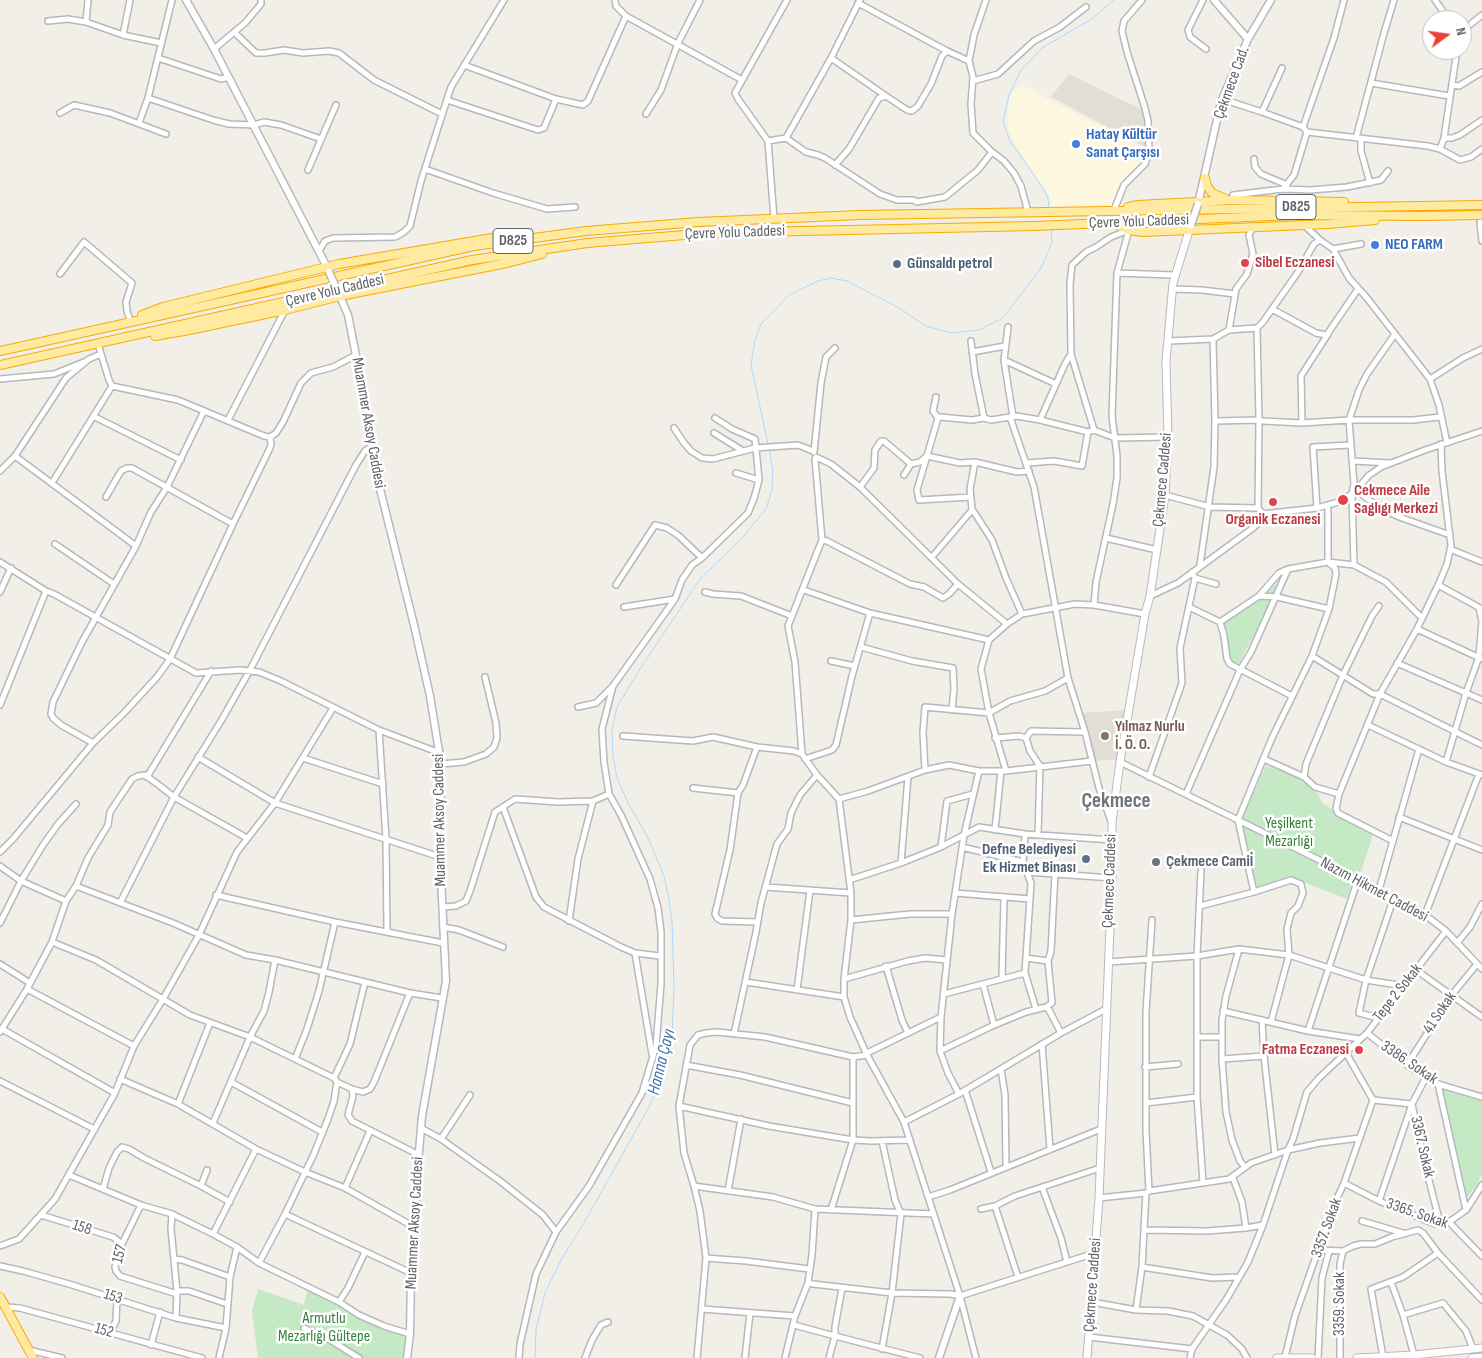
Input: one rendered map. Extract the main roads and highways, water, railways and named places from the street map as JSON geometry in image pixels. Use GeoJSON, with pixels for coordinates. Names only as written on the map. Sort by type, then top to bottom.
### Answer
{"type":"FeatureCollection","features":[{"type":"Feature","properties":{"kind":"highway"},"geometry":{"type":"LineString","coordinates":[[1205,178],[1207,186],[1212,193],[1220,198],[1233,200]]}},
{"type":"Feature","properties":{"kind":"highway"},"geometry":{"type":"LineString","coordinates":[[1112,210],[1138,204],[1198,203],[1233,200],[1324,201],[1408,206]]}},
{"type":"Feature","properties":{"kind":"highway","name":"Çevre Yolu Caddesi"},"geometry":{"type":"LineString","coordinates":[[0,351],[474,246],[586,231],[698,222],[774,219],[1112,210],[1482,205]]}},
{"type":"Feature","properties":{"kind":"highway","name":"Çevre Yolu Caddesi"},"geometry":{"type":"LineString","coordinates":[[0,365],[472,260],[587,243],[709,233],[1035,226],[1295,215],[1481,218]]}},
{"type":"Feature","properties":{"kind":"highway"},"geometry":{"type":"LineString","coordinates":[[1111,222],[1130,230],[1143,232],[1190,228],[1329,224],[1422,216]]}},
{"type":"Feature","properties":{"kind":"highway"},"geometry":{"type":"LineString","coordinates":[[120,324],[162,307],[401,252],[498,236],[586,231]]}},
{"type":"Feature","properties":{"kind":"highway"},"geometry":{"type":"LineString","coordinates":[[98,344],[184,331],[285,310],[339,294],[507,263],[587,243]]}},
{"type":"Feature","properties":{"kind":"highway"},"geometry":{"type":"LineString","coordinates":[[0,1297],[30,1355]]}},
{"type":"Feature","properties":{"kind":"main road","name":"Çekmece Caddesi"},"geometry":{"type":"LineString","coordinates":[[1087,1358],[1099,1198],[1112,878],[1112,822],[1120,762],[1145,614],[1150,596],[1165,496],[1168,437],[1166,361],[1174,275],[1190,228]]}},
{"type":"Feature","properties":{"kind":"main road"},"geometry":{"type":"LineString","coordinates":[[1357,1358],[1414,1355],[1482,1348]]}},
{"type":"Feature","properties":{"kind":"main road"},"geometry":{"type":"LineString","coordinates":[[1472,1358],[1482,1357]]}},
{"type":"Feature","properties":{"kind":"main road"},"geometry":{"type":"LineString","coordinates":[[1276,1358],[1312,1358]]}},
{"type":"Feature","properties":{"kind":"waterway"},"geometry":{"type":"LineString","coordinates":[[1049,209],[1048,198],[1010,141],[1003,122],[1009,95],[1021,70],[1042,48],[1090,20],[1114,0]]}},
{"type":"Feature","properties":{"kind":"waterway"},"geometry":{"type":"LineString","coordinates":[[768,444],[751,365],[755,340],[761,324],[789,295],[818,281],[831,278],[847,281],[899,308],[926,326],[951,333],[979,330],[1003,318],[1041,268],[1052,243],[1051,228]]}},
{"type":"Feature","properties":{"kind":"waterway","name":"Hanna Çayı"},"geometry":{"type":"LineString","coordinates":[[535,1358],[536,1330],[545,1293],[561,1260],[649,1107],[662,1078],[672,1035],[674,986],[672,922],[669,900],[664,876],[647,836],[628,803],[617,778],[613,755],[612,731],[617,707],[700,579],[743,537],[766,509],[772,490],[773,471],[769,448]]}},
{"type":"Feature","properties":{"kind":"place","name":"Hatay Kültür Sanat Çarşısı"},"geometry":{"type":"Point","coordinates":[1076,144]}},
{"type":"Feature","properties":{"kind":"place","name":"NEO FARM"},"geometry":{"type":"Point","coordinates":[1375,245]}},
{"type":"Feature","properties":{"kind":"place","name":"Sibel Eczanesi"},"geometry":{"type":"Point","coordinates":[1245,263]}},
{"type":"Feature","properties":{"kind":"place","name":"Günsaldı petrol"},"geometry":{"type":"Point","coordinates":[897,264]}},
{"type":"Feature","properties":{"kind":"place","name":"Cekmece Aile Saglıgı Merkezi"},"geometry":{"type":"Point","coordinates":[1343,500]}},
{"type":"Feature","properties":{"kind":"place","name":"Organik Eczanesi"},"geometry":{"type":"Point","coordinates":[1273,502]}},
{"type":"Feature","properties":{"kind":"place","name":"Yılmaz Nurlu İ. Ö. O."},"geometry":{"type":"Point","coordinates":[1105,736]}},
{"type":"Feature","properties":{"kind":"place","name":"Defne Belediyesi Ek Hizmet Binası"},"geometry":{"type":"Point","coordinates":[1086,859]}},
{"type":"Feature","properties":{"kind":"place","name":"Çekmece Camiİ"},"geometry":{"type":"Point","coordinates":[1156,862]}},
{"type":"Feature","properties":{"kind":"place","name":"Fatma Eczanesi"},"geometry":{"type":"Point","coordinates":[1359,1050]}},
{"type":"Feature","properties":{"kind":"district","name":"Çekmece"},"geometry":{"type":"Point","coordinates":[1116,802]}},
{"type":"Feature","properties":{"kind":"park label","name":"Yeşilkent Mezarlığı"},"geometry":{"type":"Point","coordinates":[1289,833]}},
{"type":"Feature","properties":{"kind":"park label","name":"Armutlu Mezarlığı Gültepe"},"geometry":{"type":"Point","coordinates":[324,1328]}}]}
